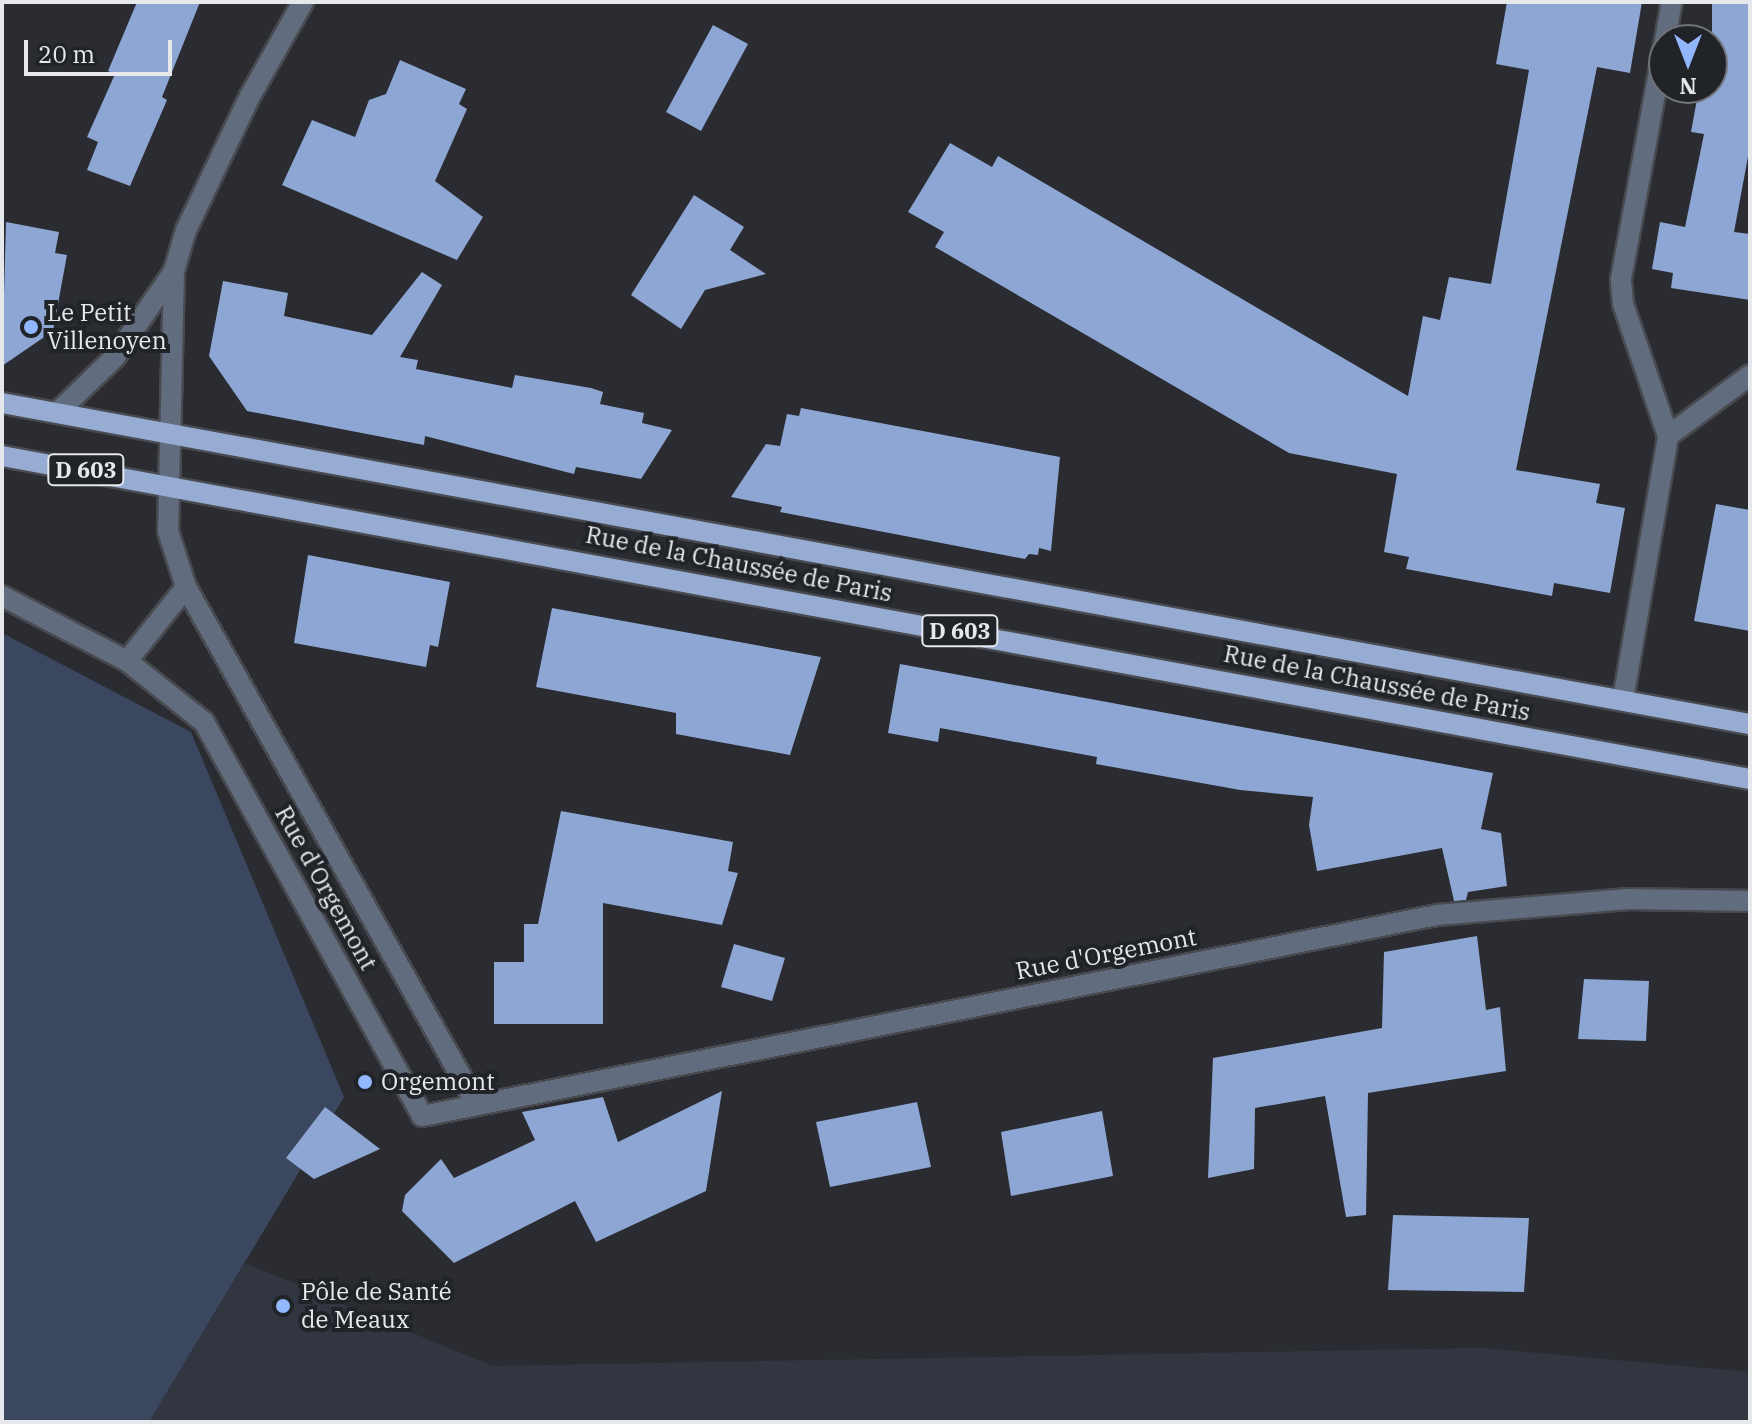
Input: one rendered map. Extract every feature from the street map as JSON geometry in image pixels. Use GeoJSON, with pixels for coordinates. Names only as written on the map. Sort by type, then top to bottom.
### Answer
{"type":"FeatureCollection","features":[{"type":"Feature","properties":{"kind":"main road","name":"Rue de la Chaussée de Paris"},"geometry":{"type":"LineString","coordinates":[[2,403],[1750,724]]}},
{"type":"Feature","properties":{"kind":"main road","name":"Rue de la Chaussée de Paris"},"geometry":{"type":"LineString","coordinates":[[2,456],[170,484],[1750,779]]}},
{"type":"Feature","properties":{"kind":"street"},"geometry":{"type":"LineString","coordinates":[[57,413],[115,357],[174,271],[186,230],[250,96],[303,2]]}},
{"type":"Feature","properties":{"kind":"street"},"geometry":{"type":"LineString","coordinates":[[1668,24],[1672,2]]}},
{"type":"Feature","properties":{"kind":"street"},"geometry":{"type":"LineString","coordinates":[[1623,700],[1668,436],[1623,304],[1621,279],[1653,104]]}},
{"type":"Feature","properties":{"kind":"street","name":"Rue d'Orgemont"},"geometry":{"type":"LineString","coordinates":[[174,271],[168,369],[171,432],[168,531],[186,587],[476,1103]]}},
{"type":"Feature","properties":{"kind":"street"},"geometry":{"type":"LineString","coordinates":[[1668,436],[1750,375]]}},
{"type":"Feature","properties":{"kind":"street"},"geometry":{"type":"LineString","coordinates":[[127,661],[186,587]]}},
{"type":"Feature","properties":{"kind":"street","name":"Rue d'Orgemont"},"geometry":{"type":"LineString","coordinates":[[2,596],[127,661],[204,722],[422,1116],[1437,915],[1628,899],[1750,901]]}},
{"type":"Feature","properties":{"kind":"shaded area"},"geometry":{"type":"Polygon","coordinates":[[[2,633],[191,732],[344,1097],[149,1422],[2,1422],[2,633]]]}},
{"type":"Feature","properties":{"kind":"shaded area","name":"Pôle de Santé de Meaux"},"geometry":{"type":"Polygon","coordinates":[[[245,1263],[492,1366],[1482,1348],[1750,1372],[1750,1422],[149,1422],[245,1263]]]}},
{"type":"Feature","properties":{"kind":"building"},"geometry":{"type":"Polygon","coordinates":[[[137,2],[200,2],[162,97],[167,100],[130,186],[87,170],[98,142],[87,137],[115,74],[108,71],[137,2]]]}},
{"type":"Feature","properties":{"kind":"building"},"geometry":{"type":"Polygon","coordinates":[[[1507,2],[1642,2],[1630,73],[1597,67],[1516,470],[1600,484],[1596,503],[1625,508],[1610,593],[1554,583],[1552,596],[1406,569],[1409,557],[1384,552],[1397,474],[1289,453],[935,247],[944,232],[908,212],[950,143],[992,167],[998,156],[1408,396],[1423,316],[1440,320],[1449,277],[1491,284],[1529,70],[1496,64],[1507,2]]]}},
{"type":"Feature","properties":{"kind":"building"},"geometry":{"type":"Polygon","coordinates":[[[1712,2],[1750,2],[1750,146],[1734,232],[1750,234],[1750,300],[1671,288],[1673,273],[1652,269],[1660,222],[1685,227],[1704,134],[1691,132],[1696,104],[1728,104],[1728,24],[1712,24],[1712,2]]]}},
{"type":"Feature","properties":{"kind":"building"},"geometry":{"type":"Polygon","coordinates":[[[713,25],[748,44],[701,131],[666,112],[713,25]]]}},
{"type":"Feature","properties":{"kind":"building"},"geometry":{"type":"Polygon","coordinates":[[[400,60],[466,89],[459,104],[467,109],[435,181],[483,217],[457,260],[282,185],[312,120],[355,137],[369,100],[386,94],[400,60]]]}},
{"type":"Feature","properties":{"kind":"building"},"geometry":{"type":"Polygon","coordinates":[[[694,195],[744,227],[730,250],[766,274],[705,290],[681,329],[631,295],[694,195]]]}},
{"type":"Feature","properties":{"kind":"building"},"geometry":{"type":"Polygon","coordinates":[[[6,222],[59,232],[55,253],[67,255],[53,331],[2,366],[6,222]]]}},
{"type":"Feature","properties":{"kind":"building"},"geometry":{"type":"Polygon","coordinates":[[[422,272],[442,285],[400,357],[418,360],[416,369],[512,388],[515,375],[603,392],[600,404],[644,413],[642,423],[672,430],[641,479],[576,467],[574,474],[425,436],[424,445],[247,411],[209,356],[223,281],[288,293],[284,316],[372,335],[422,272]]]}},
{"type":"Feature","properties":{"kind":"building"},"geometry":{"type":"Polygon","coordinates":[[[801,408],[1060,457],[1051,551],[1039,548],[1038,555],[1029,554],[1025,559],[780,512],[782,507],[731,497],[766,444],[780,446],[787,414],[799,416],[801,408]]]}},
{"type":"Feature","properties":{"kind":"building"},"geometry":{"type":"Polygon","coordinates":[[[1716,504],[1750,510],[1750,631],[1694,621],[1716,504]]]}},
{"type":"Feature","properties":{"kind":"building"},"geometry":{"type":"Polygon","coordinates":[[[308,555],[450,582],[438,647],[430,645],[426,667],[294,643],[308,555]]]}},
{"type":"Feature","properties":{"kind":"building"},"geometry":{"type":"Polygon","coordinates":[[[552,608],[821,657],[790,755],[676,734],[676,713],[536,687],[552,608]]]}},
{"type":"Feature","properties":{"kind":"building"},"geometry":{"type":"Polygon","coordinates":[[[900,664],[1493,773],[1481,829],[1501,833],[1507,886],[1468,892],[1466,900],[1454,901],[1442,848],[1317,871],[1309,825],[1313,797],[1240,790],[1096,764],[1097,757],[940,728],[938,742],[888,733],[900,664]]]}},
{"type":"Feature","properties":{"kind":"building"},"geometry":{"type":"Polygon","coordinates":[[[561,811],[733,842],[728,871],[738,873],[722,925],[603,903],[603,1024],[494,1024],[494,962],[524,962],[524,924],[538,924],[561,811]]]}},
{"type":"Feature","properties":{"kind":"building"},"geometry":{"type":"Polygon","coordinates":[[[1477,936],[1486,1010],[1500,1007],[1506,1071],[1368,1093],[1366,1215],[1346,1217],[1325,1096],[1255,1108],[1254,1169],[1208,1178],[1213,1058],[1382,1028],[1384,952],[1477,936]]]}},
{"type":"Feature","properties":{"kind":"building"},"geometry":{"type":"Polygon","coordinates":[[[734,944],[785,958],[772,1001],[721,987],[734,944]]]}},
{"type":"Feature","properties":{"kind":"building"},"geometry":{"type":"Polygon","coordinates":[[[1584,979],[1649,981],[1646,1041],[1578,1039],[1584,979]]]}},
{"type":"Feature","properties":{"kind":"building"},"geometry":{"type":"Polygon","coordinates":[[[722,1091],[706,1191],[596,1242],[575,1201],[454,1263],[402,1211],[405,1195],[441,1159],[454,1178],[535,1140],[522,1112],[603,1097],[618,1142],[722,1091]]]}},
{"type":"Feature","properties":{"kind":"building"},"geometry":{"type":"Polygon","coordinates":[[[917,1102],[931,1167],[830,1187],[816,1122],[917,1102]]]}},
{"type":"Feature","properties":{"kind":"building"},"geometry":{"type":"Polygon","coordinates":[[[325,1107],[380,1149],[314,1179],[286,1158],[325,1107]]]}},
{"type":"Feature","properties":{"kind":"building"},"geometry":{"type":"Polygon","coordinates":[[[1102,1111],[1113,1176],[1011,1196],[1001,1132],[1102,1111]]]}},
{"type":"Feature","properties":{"kind":"building"},"geometry":{"type":"Polygon","coordinates":[[[1393,1215],[1529,1218],[1524,1292],[1388,1290],[1393,1215]]]}},
{"type":"Feature","properties":{"kind":"place","name":"Le Petit Villenoyen"},"geometry":{"type":"Point","coordinates":[31,327]}},
{"type":"Feature","properties":{"kind":"place","name":"Orgemont"},"geometry":{"type":"Point","coordinates":[365,1082]}},
{"type":"Feature","properties":{"kind":"place","name":"Pôle de Santé de Meaux"},"geometry":{"type":"Point","coordinates":[283,1306]}}]}
